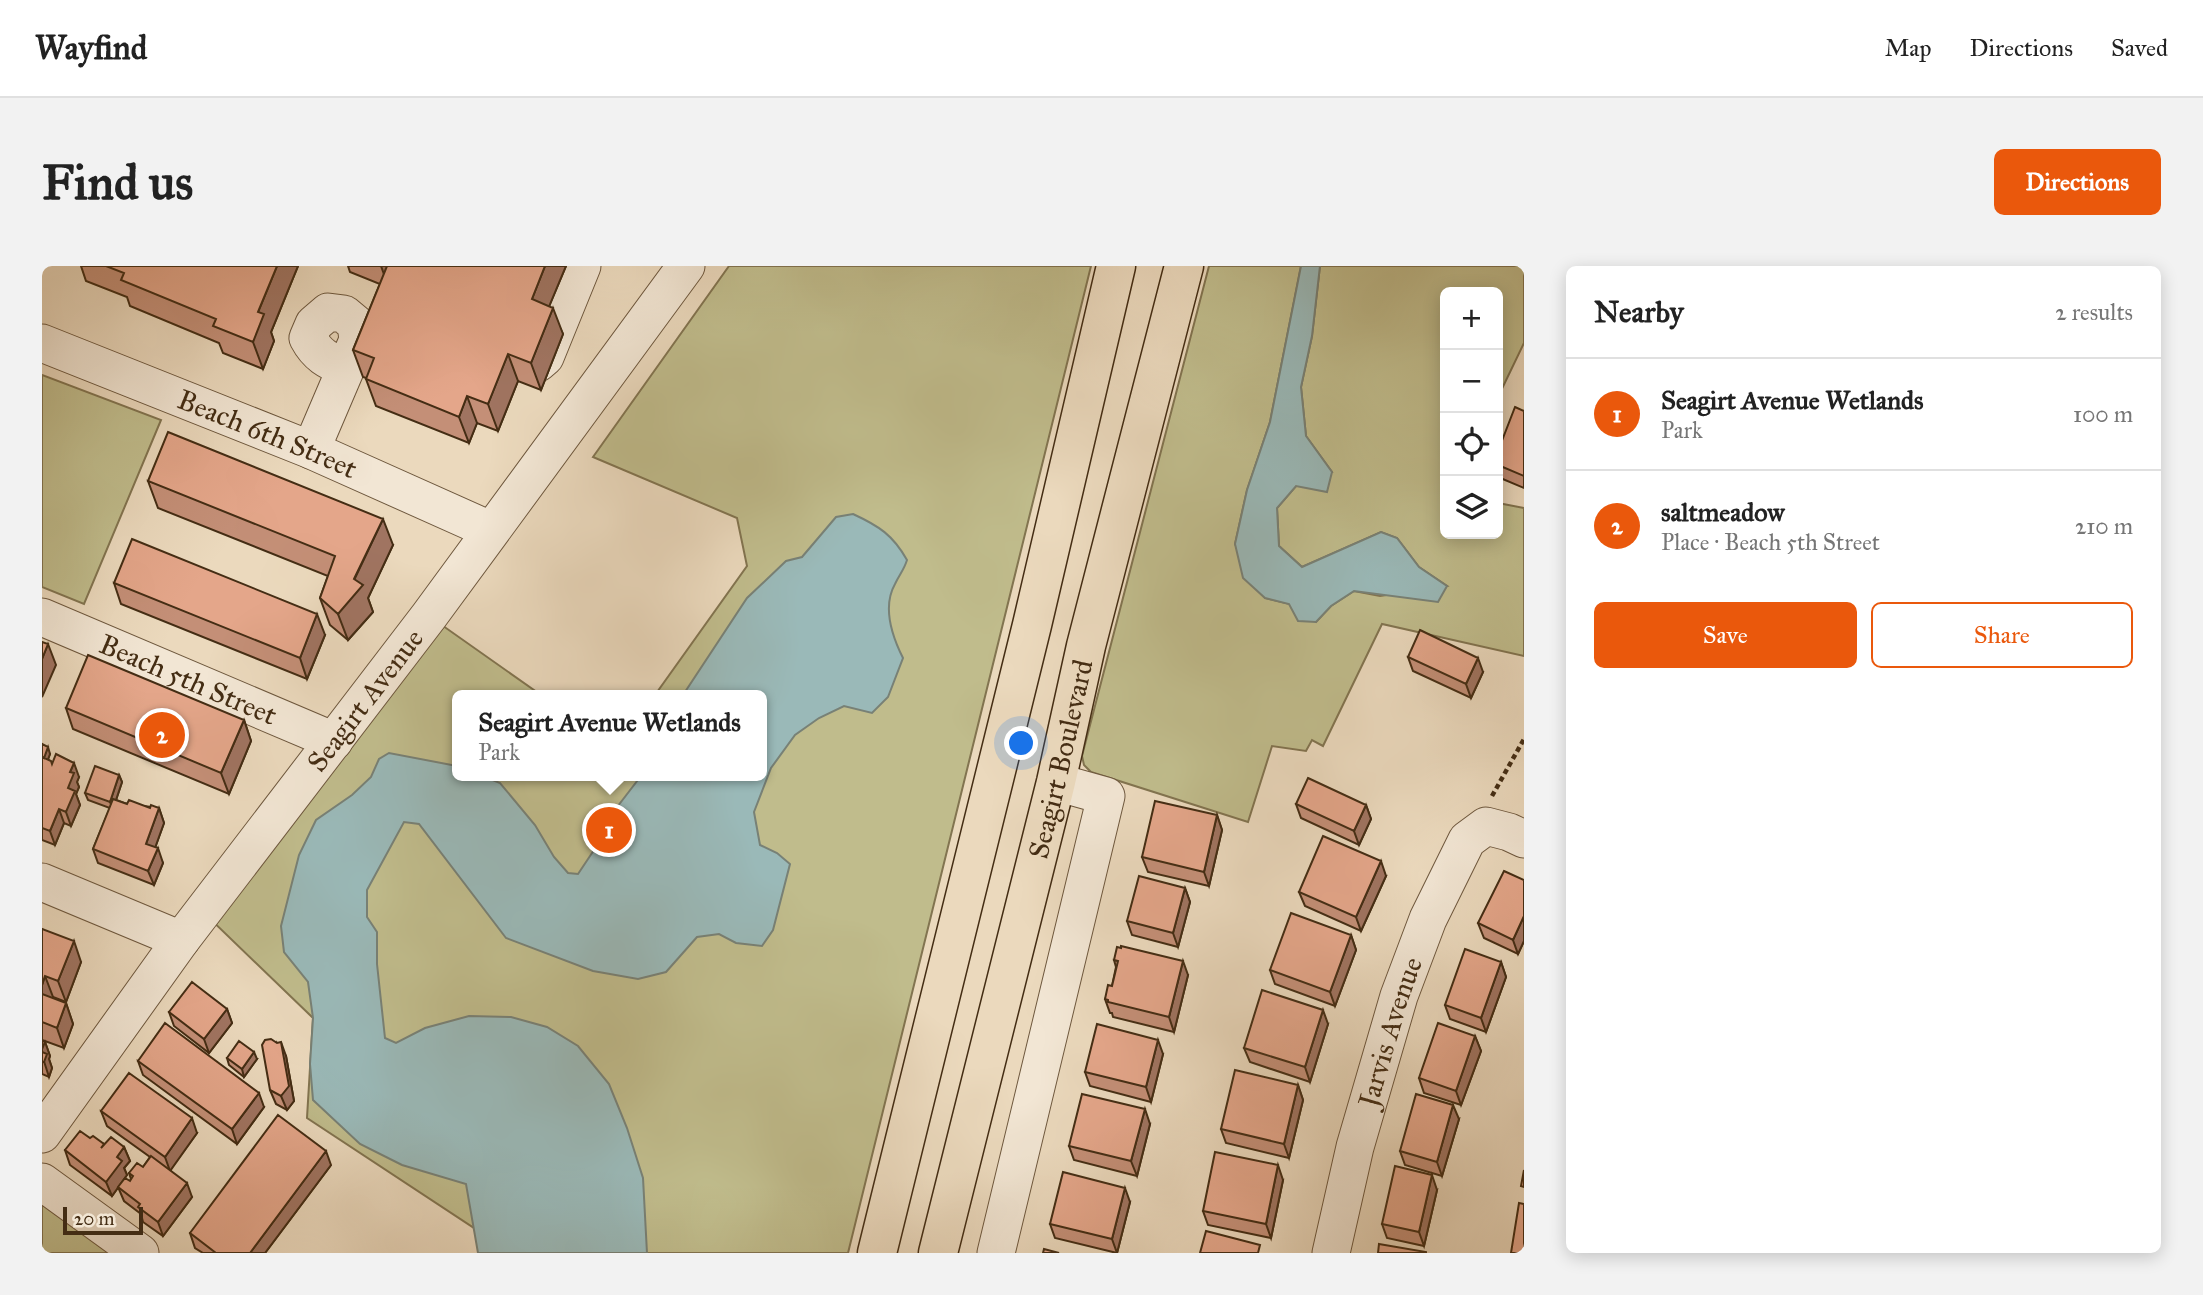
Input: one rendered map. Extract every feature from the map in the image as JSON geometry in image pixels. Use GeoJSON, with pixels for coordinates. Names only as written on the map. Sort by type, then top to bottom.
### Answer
{"type":"FeatureCollection","features":[{"type":"Feature","properties":{"kind":"main road","name":"Seagirt Boulevard"},"geometry":{"type":"LineString","coordinates":[[877,1253],[1032,625],[1116,266]]}},
{"type":"Feature","properties":{"kind":"main road","name":"Seagirt Boulevard"},"geometry":{"type":"LineString","coordinates":[[938,1253],[1056,782],[1086,646],[1184,266]]}},
{"type":"Feature","properties":{"kind":"street"},"geometry":{"type":"LineString","coordinates":[[508,354],[534,364],[542,360],[582,266]]}},
{"type":"Feature","properties":{"kind":"street","name":"Seagirt Avenue"},"geometry":{"type":"LineString","coordinates":[[42,1134],[181,940],[429,617],[490,530],[686,266]]}},
{"type":"Feature","properties":{"kind":"street","name":"Beach 6th Street"},"geometry":{"type":"LineString","coordinates":[[42,343],[311,450],[490,530]]}},
{"type":"Feature","properties":{"kind":"street"},"geometry":{"type":"LineString","coordinates":[[311,450],[356,360]]}},
{"type":"Feature","properties":{"kind":"street","name":"Beach 5th Street"},"geometry":{"type":"LineString","coordinates":[[42,617],[334,741]]}},
{"type":"Feature","properties":{"kind":"street"},"geometry":{"type":"LineString","coordinates":[[996,1253],[1107,796],[1056,782]]}},
{"type":"Feature","properties":{"kind":"street"},"geometry":{"type":"LineString","coordinates":[[1486,826],[1524,839]]}},
{"type":"Feature","properties":{"kind":"street","name":"Jarvis Avenue"},"geometry":{"type":"LineString","coordinates":[[1331,1253],[1355,1147],[1399,996],[1428,919],[1467,840],[1486,826]]}},
{"type":"Feature","properties":{"kind":"street"},"geometry":{"type":"LineString","coordinates":[[42,882],[181,940]]}},
{"type":"Feature","properties":{"kind":"street"},"geometry":{"type":"LineString","coordinates":[[42,1182],[140,1253]]}},
{"type":"Feature","properties":{"kind":"path"},"geometry":{"type":"LineString","coordinates":[[1486,826],[1493,793],[1524,739]]}},
{"type":"Feature","properties":{"kind":"shaded area"},"geometry":{"type":"Polygon","coordinates":[[[729,266],[1091,266],[848,1253],[512,1253],[307,1118],[313,1018],[203,912],[429,616],[534,690],[452,690],[452,781],[767,781],[767,690],[659,690],[747,566],[737,518],[593,457],[729,266]]]}},
{"type":"Feature","properties":{"kind":"shaded area"},"geometry":{"type":"Polygon","coordinates":[[[1209,266],[1301,266],[1270,422],[1247,490],[1235,544],[1265,598],[1290,604],[1316,622],[1331,606],[1354,591],[1380,596],[1447,586],[1419,567],[1397,538],[1381,532],[1302,567],[1279,546],[1277,508],[1296,486],[1332,472],[1306,436],[1301,387],[1312,336],[1320,266],[1524,266],[1524,343],[1503,387],[1503,287],[1440,287],[1440,539],[1503,539],[1503,504],[1524,508],[1524,656],[1382,624],[1323,746],[1312,740],[1306,751],[1272,746],[1248,822],[1091,772],[1084,765],[1082,756],[1209,266]]]}},
{"type":"Feature","properties":{"kind":"shaded area"},"geometry":{"type":"Polygon","coordinates":[[[42,375],[161,420],[84,604],[42,587],[42,375]]]}},
{"type":"Feature","properties":{"kind":"shaded area"},"geometry":{"type":"Polygon","coordinates":[[[42,1202],[112,1253],[42,1253],[42,1202]]]}},
{"type":"Feature","properties":{"kind":"water"},"geometry":{"type":"Polygon","coordinates":[[[1301,266],[1320,266],[1312,336],[1301,387],[1306,436],[1332,472],[1327,492],[1296,486],[1277,508],[1279,546],[1302,567],[1381,532],[1397,538],[1419,567],[1447,586],[1438,602],[1354,591],[1331,606],[1316,622],[1298,621],[1289,604],[1265,598],[1243,578],[1235,544],[1247,490],[1270,422],[1301,266]]]}},
{"type":"Feature","properties":{"kind":"water"},"geometry":{"type":"Polygon","coordinates":[[[853,514],[870,523],[896,544],[907,560],[889,602],[892,631],[903,658],[888,697],[872,713],[844,706],[819,718],[795,735],[771,768],[767,778],[767,690],[686,690],[747,598],[786,561],[802,557],[836,517],[853,514]]]}},
{"type":"Feature","properties":{"kind":"water"},"geometry":{"type":"Polygon","coordinates":[[[389,753],[452,765],[452,781],[500,783],[535,825],[554,857],[568,873],[578,874],[594,850],[611,815],[637,781],[766,781],[754,812],[760,845],[777,853],[790,864],[773,930],[762,946],[736,943],[719,934],[697,937],[666,972],[638,979],[593,971],[506,938],[419,824],[404,822],[367,890],[367,917],[377,932],[377,964],[385,1038],[396,1043],[425,1028],[469,1016],[511,1017],[547,1027],[578,1046],[609,1084],[643,1178],[647,1253],[478,1253],[466,1184],[402,1165],[360,1144],[313,1100],[310,1064],[313,1018],[308,982],[284,952],[281,926],[299,855],[316,820],[352,795],[371,777],[379,759],[389,753]]]}},
{"type":"Feature","properties":{"kind":"building"},"geometry":{"type":"Polygon","coordinates":[[[106,266],[277,266],[258,312],[264,314],[253,342],[213,326],[216,319],[121,280],[124,273],[106,266]]]}},
{"type":"Feature","properties":{"kind":"building"},"geometry":{"type":"Polygon","coordinates":[[[387,266],[545,266],[532,299],[553,308],[531,363],[508,354],[488,404],[467,396],[459,417],[366,379],[374,358],[353,350],[387,266]]]}},
{"type":"Feature","properties":{"kind":"building"},"geometry":{"type":"Polygon","coordinates":[[[1515,407],[1524,411],[1524,476],[1503,467],[1503,438],[1515,407]]]}},
{"type":"Feature","properties":{"kind":"building"},"geometry":{"type":"Polygon","coordinates":[[[168,432],[383,519],[354,579],[363,585],[338,614],[320,598],[335,556],[148,481],[168,432]]]}},
{"type":"Feature","properties":{"kind":"building"},"geometry":{"type":"Polygon","coordinates":[[[132,539],[317,614],[300,658],[114,583],[132,539]]]}},
{"type":"Feature","properties":{"kind":"building"},"geometry":{"type":"Polygon","coordinates":[[[1420,630],[1478,658],[1466,684],[1408,657],[1420,630]]]}},
{"type":"Feature","properties":{"kind":"building"},"geometry":{"type":"Polygon","coordinates":[[[42,642],[48,644],[42,659],[42,642]]]}},
{"type":"Feature","properties":{"kind":"building"},"geometry":{"type":"Polygon","coordinates":[[[88,655],[244,720],[221,773],[66,708],[88,655]]]}},
{"type":"Feature","properties":{"kind":"building"},"geometry":{"type":"Polygon","coordinates":[[[42,744],[48,747],[44,758],[42,757],[42,744]]]}},
{"type":"Feature","properties":{"kind":"building"},"geometry":{"type":"Polygon","coordinates":[[[56,754],[74,763],[70,772],[74,773],[68,788],[75,791],[66,812],[59,809],[50,831],[42,828],[42,757],[52,764],[56,754]]]}},
{"type":"Feature","properties":{"kind":"building"},"geometry":{"type":"Polygon","coordinates":[[[95,766],[119,775],[110,802],[85,793],[95,766]]]}},
{"type":"Feature","properties":{"kind":"building"},"geometry":{"type":"Polygon","coordinates":[[[1308,778],[1366,805],[1354,831],[1296,804],[1308,778]]]}},
{"type":"Feature","properties":{"kind":"building"},"geometry":{"type":"Polygon","coordinates":[[[113,799],[127,804],[129,800],[150,808],[151,805],[159,808],[146,844],[158,848],[148,871],[93,849],[113,799]]]}},
{"type":"Feature","properties":{"kind":"building"},"geometry":{"type":"Polygon","coordinates":[[[1155,801],[1217,815],[1204,872],[1142,857],[1155,801]]]}},
{"type":"Feature","properties":{"kind":"building"},"geometry":{"type":"Polygon","coordinates":[[[1323,836],[1381,861],[1356,917],[1299,892],[1323,836]]]}},
{"type":"Feature","properties":{"kind":"building"},"geometry":{"type":"Polygon","coordinates":[[[1504,871],[1524,880],[1524,916],[1513,940],[1478,923],[1504,871]]]}},
{"type":"Feature","properties":{"kind":"building"},"geometry":{"type":"Polygon","coordinates":[[[1139,876],[1185,888],[1173,933],[1127,921],[1139,876]]]}},
{"type":"Feature","properties":{"kind":"building"},"geometry":{"type":"Polygon","coordinates":[[[1291,913],[1351,935],[1330,992],[1270,970],[1291,913]]]}},
{"type":"Feature","properties":{"kind":"building"},"geometry":{"type":"Polygon","coordinates":[[[42,929],[74,941],[58,981],[45,976],[42,985],[42,929]]]}},
{"type":"Feature","properties":{"kind":"building"},"geometry":{"type":"Polygon","coordinates":[[[1117,947],[1183,961],[1169,1017],[1105,999],[1108,985],[1112,986],[1118,961],[1114,960],[1117,947]]]}},
{"type":"Feature","properties":{"kind":"building"},"geometry":{"type":"Polygon","coordinates":[[[1465,949],[1501,962],[1481,1018],[1445,1005],[1465,949]]]}},
{"type":"Feature","properties":{"kind":"building"},"geometry":{"type":"Polygon","coordinates":[[[192,982],[227,1009],[204,1039],[169,1012],[192,982]]]}},
{"type":"Feature","properties":{"kind":"building"},"geometry":{"type":"Polygon","coordinates":[[[1262,990],[1323,1010],[1305,1067],[1244,1048],[1262,990]]]}},
{"type":"Feature","properties":{"kind":"building"},"geometry":{"type":"Polygon","coordinates":[[[42,994],[66,1003],[57,1028],[42,1022],[42,994]]]}},
{"type":"Feature","properties":{"kind":"building"},"geometry":{"type":"Polygon","coordinates":[[[165,1023],[259,1093],[232,1129],[138,1061],[165,1023]]]}},
{"type":"Feature","properties":{"kind":"building"},"geometry":{"type":"Polygon","coordinates":[[[1438,1023],[1475,1036],[1456,1091],[1419,1078],[1438,1023]]]}},
{"type":"Feature","properties":{"kind":"building"},"geometry":{"type":"Polygon","coordinates":[[[1097,1024],[1158,1040],[1146,1087],[1085,1072],[1097,1024]]]}},
{"type":"Feature","properties":{"kind":"building"},"geometry":{"type":"Polygon","coordinates":[[[271,1039],[277,1043],[281,1042],[289,1086],[281,1096],[270,1090],[262,1045],[265,1040],[271,1039]]]}},
{"type":"Feature","properties":{"kind":"building"},"geometry":{"type":"Polygon","coordinates":[[[239,1041],[254,1052],[242,1069],[227,1058],[239,1041]]]}},
{"type":"Feature","properties":{"kind":"building"},"geometry":{"type":"Polygon","coordinates":[[[42,1052],[47,1054],[44,1062],[42,1062],[42,1052]]]}},
{"type":"Feature","properties":{"kind":"building"},"geometry":{"type":"Polygon","coordinates":[[[1235,1070],[1298,1085],[1284,1144],[1221,1129],[1235,1070]]]}},
{"type":"Feature","properties":{"kind":"building"},"geometry":{"type":"Polygon","coordinates":[[[129,1073],[192,1118],[165,1157],[101,1111],[129,1073]]]}},
{"type":"Feature","properties":{"kind":"building"},"geometry":{"type":"Polygon","coordinates":[[[1082,1094],[1145,1109],[1131,1161],[1069,1146],[1082,1094]]]}},
{"type":"Feature","properties":{"kind":"building"},"geometry":{"type":"Polygon","coordinates":[[[1416,1094],[1453,1105],[1437,1162],[1400,1151],[1416,1094]]]}},
{"type":"Feature","properties":{"kind":"building"},"geometry":{"type":"Polygon","coordinates":[[[278,1115],[326,1151],[250,1253],[216,1253],[190,1233],[278,1115]]]}},
{"type":"Feature","properties":{"kind":"building"},"geometry":{"type":"Polygon","coordinates":[[[80,1131],[104,1144],[101,1148],[111,1137],[124,1147],[117,1157],[122,1161],[106,1182],[65,1150],[80,1131]]]}},
{"type":"Feature","properties":{"kind":"building"},"geometry":{"type":"Polygon","coordinates":[[[1215,1152],[1278,1165],[1266,1224],[1203,1211],[1215,1152]]]}},
{"type":"Feature","properties":{"kind":"building"},"geometry":{"type":"Polygon","coordinates":[[[151,1156],[187,1183],[158,1222],[118,1187],[125,1178],[130,1181],[133,1176],[129,1173],[137,1163],[143,1167],[151,1156]]]}},
{"type":"Feature","properties":{"kind":"building"},"geometry":{"type":"Polygon","coordinates":[[[1395,1166],[1432,1175],[1419,1232],[1382,1224],[1395,1166]]]}},
{"type":"Feature","properties":{"kind":"building"},"geometry":{"type":"Polygon","coordinates":[[[1063,1172],[1125,1188],[1112,1239],[1050,1224],[1063,1172]]]}},
{"type":"Feature","properties":{"kind":"building"},"geometry":{"type":"Polygon","coordinates":[[[1519,1203],[1524,1204],[1524,1253],[1511,1253],[1519,1203]]]}},
{"type":"Feature","properties":{"kind":"building"},"geometry":{"type":"Polygon","coordinates":[[[1206,1231],[1260,1245],[1258,1253],[1200,1253],[1206,1231]]]}},
{"type":"Feature","properties":{"kind":"building"},"geometry":{"type":"Polygon","coordinates":[[[1379,1244],[1426,1252],[1426,1253],[1378,1253],[1379,1244]]]}},
{"type":"Feature","properties":{"kind":"building"},"geometry":{"type":"Polygon","coordinates":[[[1044,1249],[1059,1253],[1043,1253],[1044,1249]]]}},
{"type":"Feature","properties":{"kind":"place","name":"saltmeadow"},"geometry":{"type":"Point","coordinates":[162,735]}},
{"type":"Feature","properties":{"kind":"place","name":"Seagirt Avenue Wetlands"},"geometry":{"type":"Point","coordinates":[609,830]}}]}
